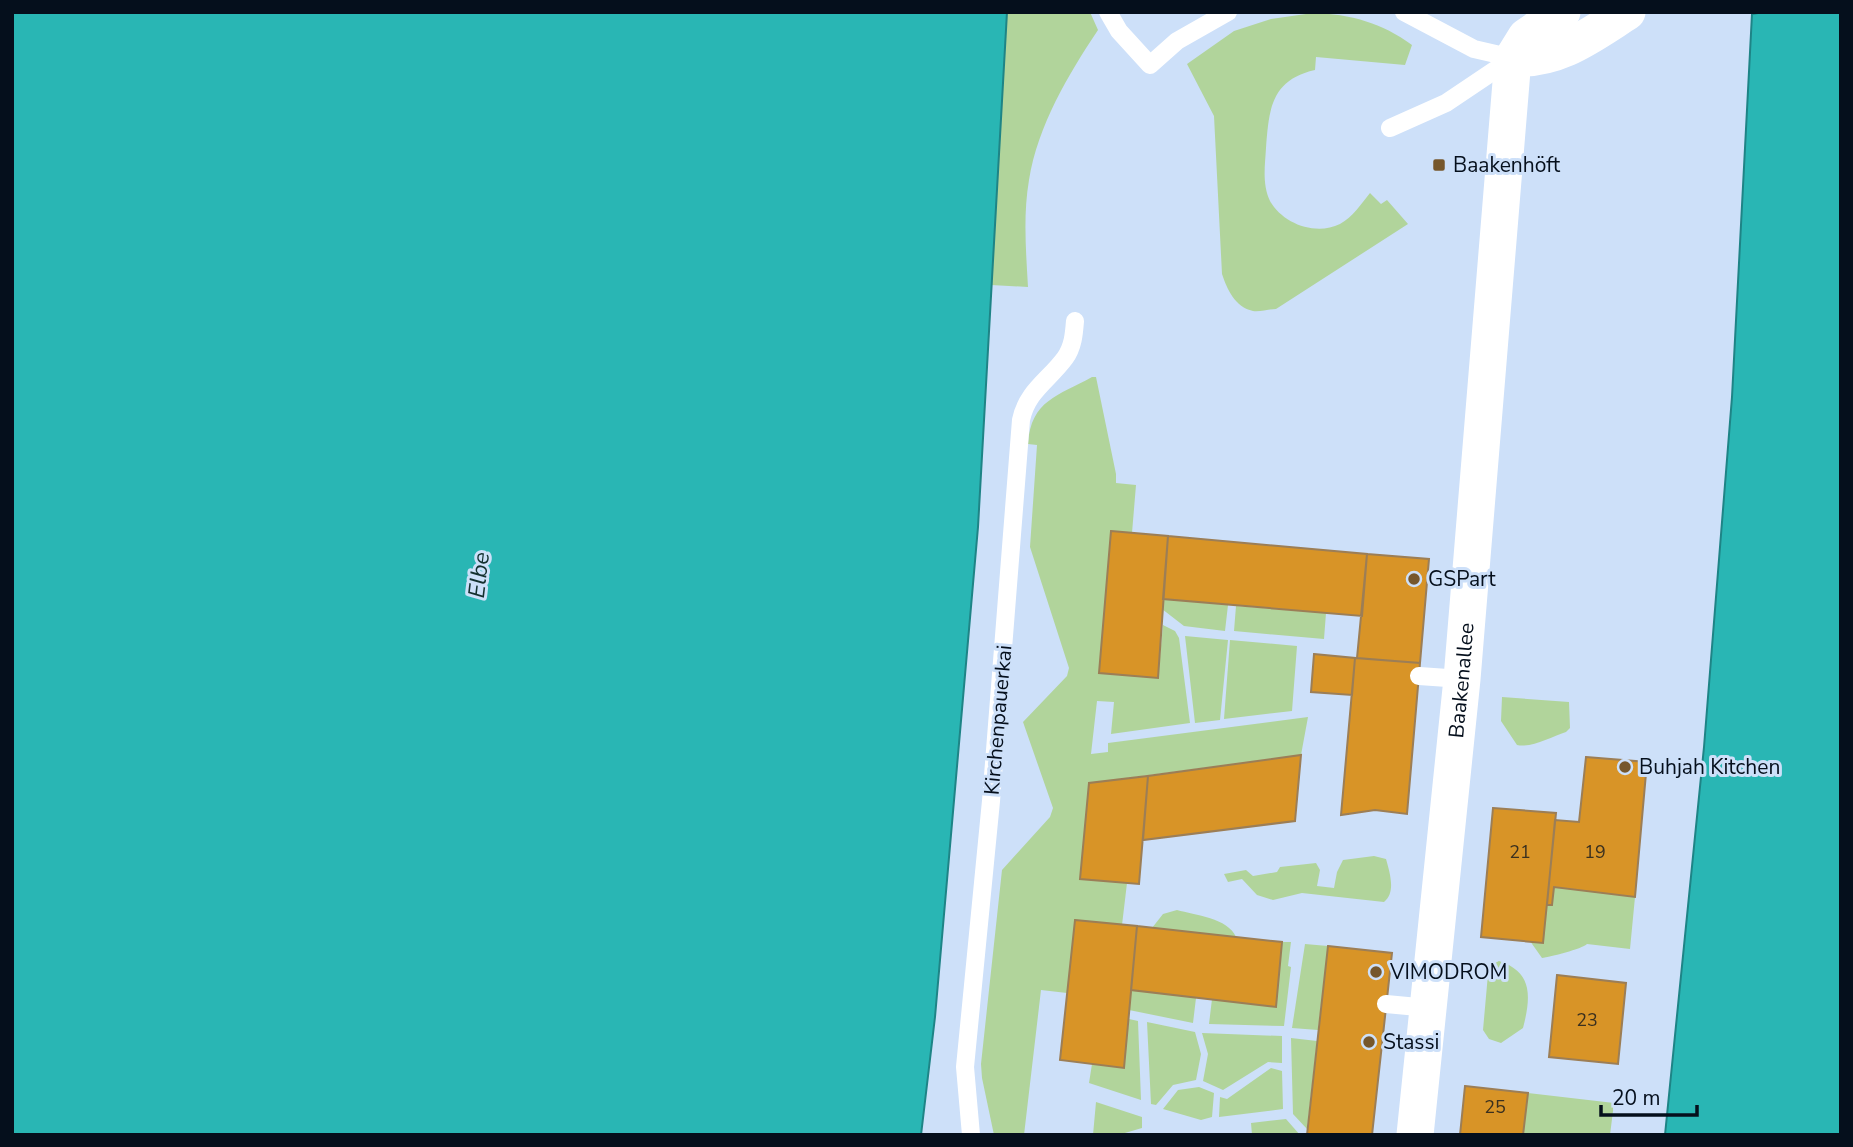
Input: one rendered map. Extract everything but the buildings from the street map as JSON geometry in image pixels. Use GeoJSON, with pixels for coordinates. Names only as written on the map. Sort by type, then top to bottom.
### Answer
{"type":"FeatureCollection","features":[{"type":"Feature","properties":{"kind":"street"},"geometry":{"type":"LineString","coordinates":[[1562,12],[1525,37],[1514,58],[1533,59],[1558,52],[1627,12]]}},
{"type":"Feature","properties":{"kind":"street","name":"Baakenallee"},"geometry":{"type":"LineString","coordinates":[[1415,1135],[1462,679],[1514,58]]}},
{"type":"Feature","properties":{"kind":"lane"},"geometry":{"type":"LineString","coordinates":[[1108,12],[1119,32],[1150,65],[1177,41],[1228,12]]}},
{"type":"Feature","properties":{"kind":"lane"},"geometry":{"type":"LineString","coordinates":[[1404,12],[1474,49],[1514,58]]}},
{"type":"Feature","properties":{"kind":"lane"},"geometry":{"type":"LineString","coordinates":[[1390,128],[1446,103],[1514,58]]}},
{"type":"Feature","properties":{"kind":"lane","name":"Kirchenpauerkai"},"geometry":{"type":"LineString","coordinates":[[971,1135],[965,1067],[992,788],[1021,420],[1030,396],[1067,357],[1073,343],[1075,321]]}},
{"type":"Feature","properties":{"kind":"lane"},"geometry":{"type":"LineString","coordinates":[[1419,676],[1462,679]]}},
{"type":"Feature","properties":{"kind":"lane"},"geometry":{"type":"LineString","coordinates":[[1386,1004],[1429,1008]]}},
{"type":"Feature","properties":{"kind":"shaded area"},"geometry":{"type":"Polygon","coordinates":[[[1007,12],[1090,12],[1098,30],[1056,101],[1033,160],[1026,207],[1028,287],[991,285],[1007,12]]]}},
{"type":"Feature","properties":{"kind":"shaded area"},"geometry":{"type":"Polygon","coordinates":[[[1313,13],[1366,21],[1412,45],[1405,65],[1316,57],[1315,70],[1289,81],[1281,89],[1271,109],[1267,134],[1265,175],[1270,201],[1292,222],[1321,229],[1345,221],[1370,193],[1381,204],[1387,200],[1408,224],[1276,309],[1253,311],[1241,306],[1229,291],[1222,274],[1214,116],[1187,64],[1234,31],[1271,19],[1313,13]]]}},
{"type":"Feature","properties":{"kind":"shaded area"},"geometry":{"type":"Polygon","coordinates":[[[1096,377],[1116,483],[1136,485],[1132,533],[1111,531],[1099,673],[1158,678],[1163,625],[1175,631],[1179,638],[1190,723],[1111,734],[1114,702],[1097,701],[1091,754],[1108,752],[1108,743],[1308,717],[1301,755],[1089,783],[1080,878],[1127,883],[1122,925],[1075,920],[1067,993],[1041,990],[1024,1135],[994,1135],[981,1064],[1002,870],[1050,817],[1053,808],[1023,722],[1067,676],[1069,668],[1030,547],[1037,445],[1028,444],[1030,429],[1041,408],[1048,401],[1096,377]]]}},
{"type":"Feature","properties":{"kind":"shaded area"},"geometry":{"type":"Polygon","coordinates":[[[1163,599],[1228,605],[1225,631],[1184,626],[1162,609],[1163,599]]]}},
{"type":"Feature","properties":{"kind":"shaded area"},"geometry":{"type":"Polygon","coordinates":[[[1236,606],[1326,613],[1324,639],[1234,631],[1236,606]]]}},
{"type":"Feature","properties":{"kind":"shaded area"},"geometry":{"type":"Polygon","coordinates":[[[1185,636],[1228,640],[1220,720],[1195,723],[1185,636]]]}},
{"type":"Feature","properties":{"kind":"shaded area"},"geometry":{"type":"Polygon","coordinates":[[[1230,640],[1297,646],[1292,711],[1224,719],[1230,640]]]}},
{"type":"Feature","properties":{"kind":"shaded area"},"geometry":{"type":"Polygon","coordinates":[[[1502,697],[1569,702],[1570,728],[1542,742],[1517,745],[1501,721],[1502,697]]]}},
{"type":"Feature","properties":{"kind":"shaded area"},"geometry":{"type":"Polygon","coordinates":[[[1374,856],[1386,859],[1389,870],[1391,888],[1384,902],[1302,893],[1273,900],[1257,895],[1242,879],[1228,882],[1224,874],[1246,870],[1253,876],[1277,872],[1280,867],[1316,863],[1320,870],[1317,886],[1334,888],[1343,860],[1374,856]]]}},
{"type":"Feature","properties":{"kind":"shaded area"},"geometry":{"type":"Polygon","coordinates":[[[1554,887],[1635,897],[1630,949],[1587,944],[1542,958],[1530,941],[1543,942],[1547,905],[1552,905],[1554,887]]]}},
{"type":"Feature","properties":{"kind":"shaded area"},"geometry":{"type":"Polygon","coordinates":[[[1177,910],[1219,921],[1236,937],[1152,928],[1163,914],[1177,910]]]}},
{"type":"Feature","properties":{"kind":"shaded area"},"geometry":{"type":"Polygon","coordinates":[[[1282,942],[1291,942],[1284,1026],[1209,1024],[1212,999],[1276,1006],[1282,942]]]}},
{"type":"Feature","properties":{"kind":"shaded area"},"geometry":{"type":"Polygon","coordinates":[[[1305,944],[1328,946],[1318,1030],[1292,1028],[1305,944]]]}},
{"type":"Feature","properties":{"kind":"shaded area"},"geometry":{"type":"Polygon","coordinates":[[[1499,961],[1510,966],[1524,979],[1528,996],[1523,1028],[1501,1043],[1489,1039],[1483,1030],[1488,974],[1493,964],[1499,961]]]}},
{"type":"Feature","properties":{"kind":"shaded area"},"geometry":{"type":"Polygon","coordinates":[[[1131,990],[1196,998],[1193,1023],[1129,1010],[1131,990]]]}},
{"type":"Feature","properties":{"kind":"shaded area"},"geometry":{"type":"Polygon","coordinates":[[[1129,1019],[1138,1021],[1141,1100],[1089,1083],[1092,1064],[1124,1068],[1129,1019]]]}},
{"type":"Feature","properties":{"kind":"shaded area"},"geometry":{"type":"Polygon","coordinates":[[[1147,1022],[1195,1032],[1201,1054],[1196,1080],[1173,1085],[1156,1105],[1151,1104],[1147,1022]]]}},
{"type":"Feature","properties":{"kind":"shaded area"},"geometry":{"type":"Polygon","coordinates":[[[1202,1033],[1282,1036],[1282,1063],[1268,1062],[1223,1090],[1203,1081],[1208,1054],[1202,1033]]]}},
{"type":"Feature","properties":{"kind":"shaded area"},"geometry":{"type":"Polygon","coordinates":[[[1291,1038],[1317,1041],[1307,1129],[1293,1114],[1291,1038]]]}},
{"type":"Feature","properties":{"kind":"shaded area"},"geometry":{"type":"Polygon","coordinates":[[[1271,1068],[1282,1071],[1283,1109],[1219,1117],[1220,1097],[1227,1099],[1271,1068]]]}},
{"type":"Feature","properties":{"kind":"shaded area"},"geometry":{"type":"Polygon","coordinates":[[[1199,1087],[1214,1093],[1212,1117],[1201,1120],[1163,1109],[1178,1090],[1199,1087]]]}},
{"type":"Feature","properties":{"kind":"shaded area"},"geometry":{"type":"Polygon","coordinates":[[[1528,1093],[1614,1103],[1610,1135],[1523,1135],[1528,1093]]]}},
{"type":"Feature","properties":{"kind":"shaded area"},"geometry":{"type":"Polygon","coordinates":[[[1096,1102],[1142,1117],[1142,1128],[1118,1135],[1093,1135],[1096,1102]]]}},
{"type":"Feature","properties":{"kind":"shaded area"},"geometry":{"type":"Polygon","coordinates":[[[1286,1119],[1300,1135],[1252,1135],[1251,1123],[1286,1119]]]}},
{"type":"Feature","properties":{"kind":"water","name":"Elbe"},"geometry":{"type":"Polygon","coordinates":[[[12,12],[1007,12],[978,527],[935,1017],[921,1135],[12,1135],[12,12]]]}},
{"type":"Feature","properties":{"kind":"water"},"geometry":{"type":"Polygon","coordinates":[[[1841,12],[1841,1135],[1665,1135],[1704,747],[1732,397],[1752,14],[1841,12]]]}},
{"type":"Feature","properties":{"kind":"place","name":"Baakenhöft"},"geometry":{"type":"Point","coordinates":[1439,165]}},
{"type":"Feature","properties":{"kind":"place","name":"GSPart"},"geometry":{"type":"Point","coordinates":[1414,579]}},
{"type":"Feature","properties":{"kind":"place","name":"Buhjah Kitchen"},"geometry":{"type":"Point","coordinates":[1625,767]}},
{"type":"Feature","properties":{"kind":"place","name":"VIMODROM"},"geometry":{"type":"Point","coordinates":[1376,972]}},
{"type":"Feature","properties":{"kind":"place","name":"Stassi"},"geometry":{"type":"Point","coordinates":[1369,1042]}}]}
